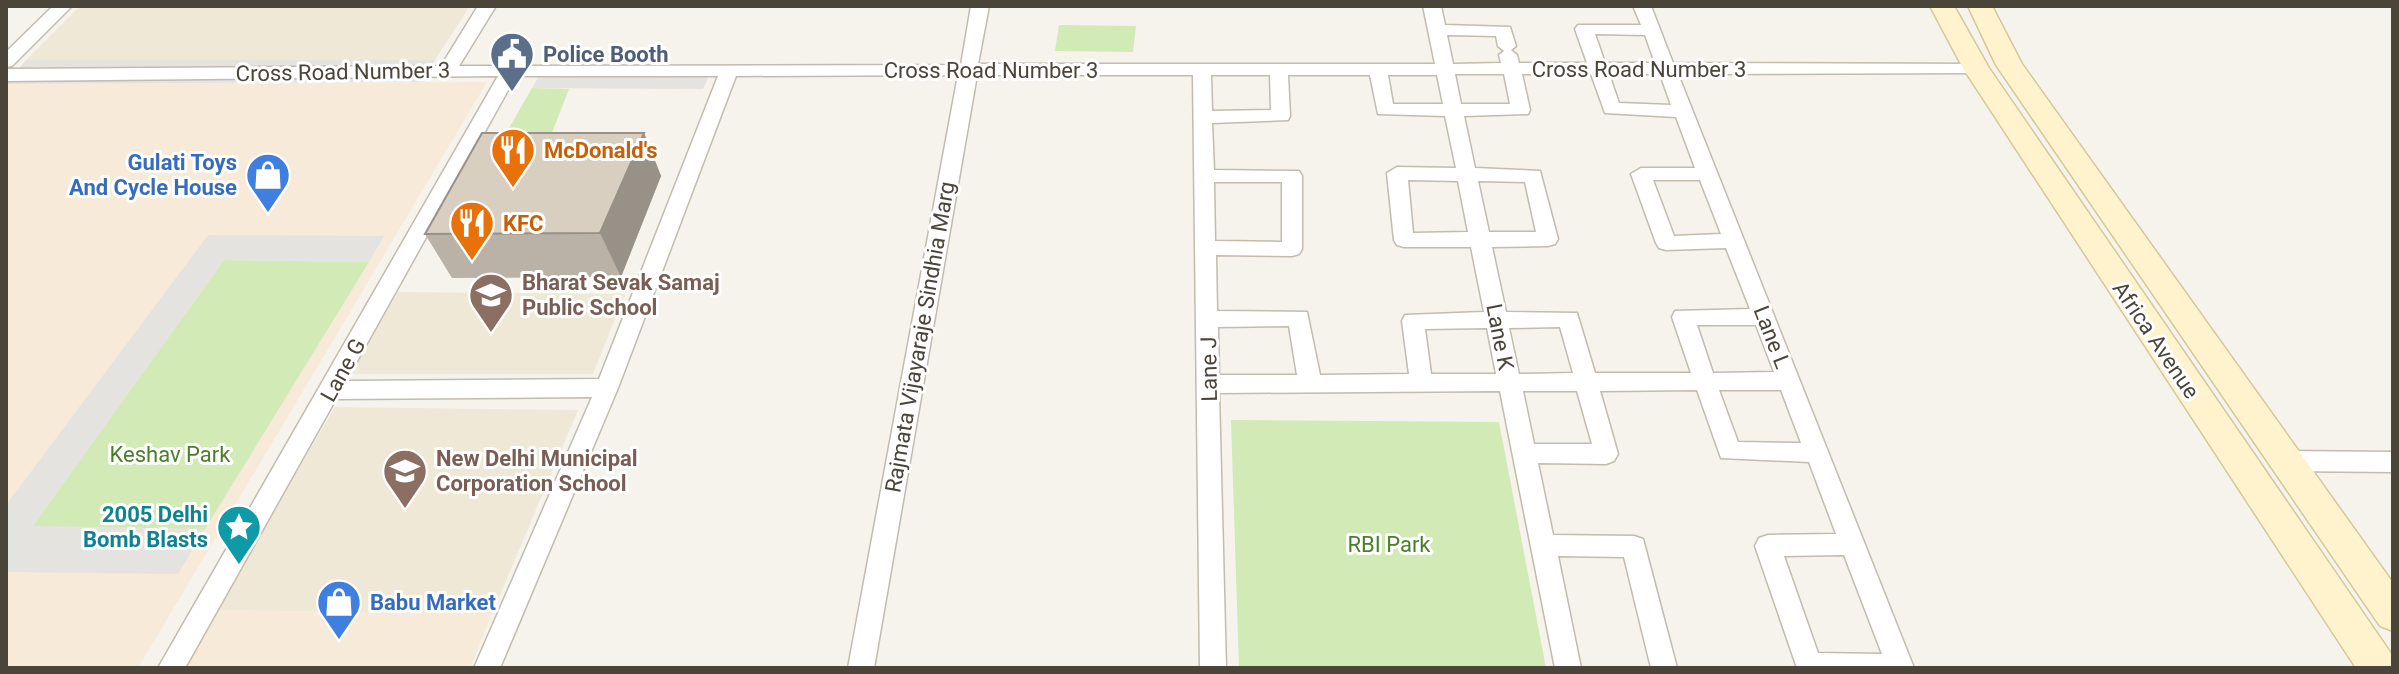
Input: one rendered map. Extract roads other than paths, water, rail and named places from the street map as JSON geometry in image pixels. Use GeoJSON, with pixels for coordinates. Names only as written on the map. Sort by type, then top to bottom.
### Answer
{"type":"FeatureCollection","features":[{"type":"Feature","properties":{"kind":"main road","name":"Africa Avenue"},"geometry":{"type":"LineString","coordinates":[[1942,6],[1976,68],[2378,668]]}},
{"type":"Feature","properties":{"kind":"main road","name":"Africa Avenue"},"geometry":{"type":"LineString","coordinates":[[1980,6],[2009,65],[2393,614]]}},
{"type":"Feature","properties":{"kind":"street"},"geometry":{"type":"LineString","coordinates":[[6,62],[63,6]]}},
{"type":"Feature","properties":{"kind":"street"},"geometry":{"type":"LineString","coordinates":[[447,71],[487,6]]}},
{"type":"Feature","properties":{"kind":"street","name":"Rajmata Vijayaraje Sindhia Marg"},"geometry":{"type":"LineString","coordinates":[[861,668],[980,6]]}},
{"type":"Feature","properties":{"kind":"street","name":"Lane K"},"geometry":{"type":"LineString","coordinates":[[1432,6],[1568,668]]}},
{"type":"Feature","properties":{"kind":"street","name":"Lane L"},"geometry":{"type":"LineString","coordinates":[[1642,6],[1901,668]]}},
{"type":"Feature","properties":{"kind":"street"},"geometry":{"type":"LineString","coordinates":[[1651,30],[1584,29],[1612,109],[1683,111]]}},
{"type":"Feature","properties":{"kind":"street"},"geometry":{"type":"LineString","coordinates":[[1378,69],[1385,110],[1521,110],[1504,31],[1438,30]]}},
{"type":"Feature","properties":{"kind":"street","name":"Cross Road Number 3"},"geometry":{"type":"LineString","coordinates":[[6,75],[511,70],[1447,69],[1509,57],[1598,69],[1976,68]]}},
{"type":"Feature","properties":{"kind":"street","name":"Lane J"},"geometry":{"type":"LineString","coordinates":[[1202,69],[1213,668]]}},
{"type":"Feature","properties":{"kind":"street"},"geometry":{"type":"LineString","coordinates":[[1203,117],[1281,116],[1279,69]]}},
{"type":"Feature","properties":{"kind":"street","name":"Lane G"},"geometry":{"type":"LineString","coordinates":[[171,668],[511,70]]}},
{"type":"Feature","properties":{"kind":"street"},"geometry":{"type":"LineString","coordinates":[[487,668],[607,388],[729,70]]}},
{"type":"Feature","properties":{"kind":"street"},"geometry":{"type":"LineString","coordinates":[[1397,173],[1533,176],[1548,239],[1481,242],[1404,240],[1397,173]]}},
{"type":"Feature","properties":{"kind":"street"},"geometry":{"type":"LineString","coordinates":[[1708,174],[1641,174],[1666,243],[1734,241]]}},
{"type":"Feature","properties":{"kind":"street"},"geometry":{"type":"LineString","coordinates":[[1204,176],[1292,176],[1292,249],[1206,248]]}},
{"type":"Feature","properties":{"kind":"street"},"geometry":{"type":"LineString","coordinates":[[1764,317],[1683,317],[1729,451],[1817,453]]}},
{"type":"Feature","properties":{"kind":"street"},"geometry":{"type":"LineString","coordinates":[[1208,319],[1299,318],[1310,383]]}},
{"type":"Feature","properties":{"kind":"street"},"geometry":{"type":"LineString","coordinates":[[1421,382],[1413,321],[1569,319],[1606,454],[1523,453]]}},
{"type":"Feature","properties":{"kind":"street"},"geometry":{"type":"LineString","coordinates":[[1209,384],[1509,380],[1789,381]]}},
{"type":"Feature","properties":{"kind":"street"},"geometry":{"type":"LineString","coordinates":[[331,390],[607,388]]}},
{"type":"Feature","properties":{"kind":"street"},"geometry":{"type":"LineString","coordinates":[[2284,461],[2393,462]]}},
{"type":"Feature","properties":{"kind":"street"},"geometry":{"type":"LineString","coordinates":[[1852,544],[1768,546],[1809,665],[1901,668]]}},
{"type":"Feature","properties":{"kind":"street"},"geometry":{"type":"LineString","coordinates":[[1543,545],[1634,547],[1664,668]]}},
{"type":"Feature","properties":{"kind":"place","name":"Police Booth"},"geometry":{"type":"Point","coordinates":[512,93]}},
{"type":"Feature","properties":{"kind":"place","name":"McDonald's"},"geometry":{"type":"Point","coordinates":[513,189]}},
{"type":"Feature","properties":{"kind":"place","name":"Gulati Toys And Cycle House"},"geometry":{"type":"Point","coordinates":[268,214]}},
{"type":"Feature","properties":{"kind":"place","name":"KFC"},"geometry":{"type":"Point","coordinates":[472,262]}},
{"type":"Feature","properties":{"kind":"place","name":"Bharat Sevak Samaj Public School"},"geometry":{"type":"Point","coordinates":[491,334]}},
{"type":"Feature","properties":{"kind":"place","name":"New Delhi Municipal Corporation School"},"geometry":{"type":"Point","coordinates":[405,510]}},
{"type":"Feature","properties":{"kind":"place","name":"2005 Delhi Bomb Blasts"},"geometry":{"type":"Point","coordinates":[239,566]}},
{"type":"Feature","properties":{"kind":"place","name":"Babu Market"},"geometry":{"type":"Point","coordinates":[339,641]}},
{"type":"Feature","properties":{"kind":"park label","name":"Keshav Park"},"geometry":{"type":"Point","coordinates":[170,454]}},
{"type":"Feature","properties":{"kind":"park label","name":"RBI Park"},"geometry":{"type":"Point","coordinates":[1389,544]}}]}
